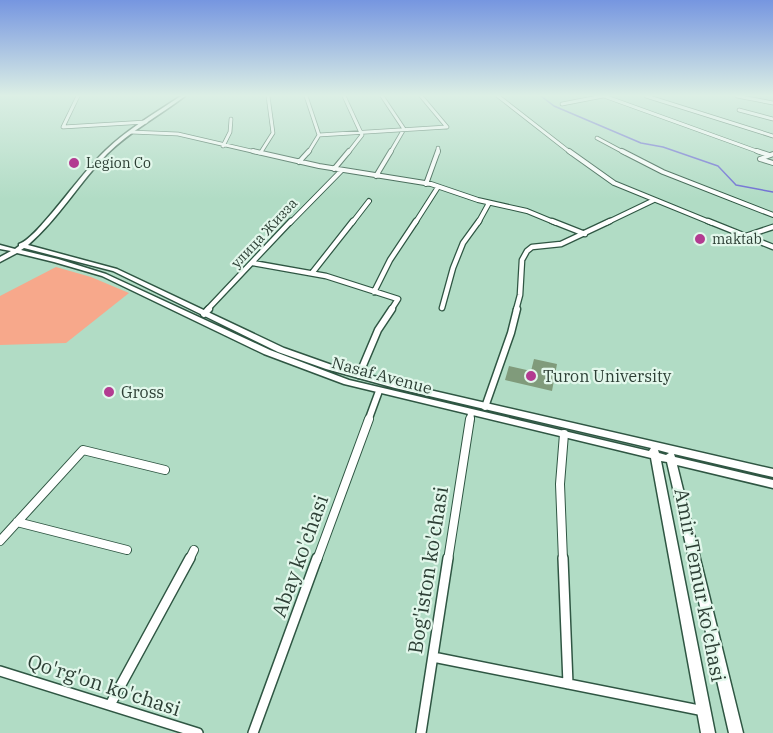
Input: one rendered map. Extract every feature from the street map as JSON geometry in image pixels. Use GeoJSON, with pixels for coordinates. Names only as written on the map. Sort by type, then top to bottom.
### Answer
{"type":"FeatureCollection","features":[{"type":"Feature","properties":{"kind":"main road"},"geometry":{"type":"LineString","coordinates":[[0,260],[22,248],[99,160],[134,130]]}},
{"type":"Feature","properties":{"kind":"main road","name":"Nasaf Avenue"},"geometry":{"type":"LineString","coordinates":[[0,242],[115,270],[282,350],[359,375],[670,454],[773,484]]}},
{"type":"Feature","properties":{"kind":"main road","name":"Nasaf Avenue"},"geometry":{"type":"LineString","coordinates":[[0,247],[22,248],[104,275],[267,352],[319,373],[379,391],[471,413],[564,434],[654,450]]}},
{"type":"Feature","properties":{"kind":"main road","name":"Amir Temur ko'chasi"},"geometry":{"type":"LineString","coordinates":[[654,450],[708,733]]}},
{"type":"Feature","properties":{"kind":"main road","name":"Nasaf Avenue"},"geometry":{"type":"LineString","coordinates":[[670,454],[773,473]]}},
{"type":"Feature","properties":{"kind":"main road","name":"Amir Temur ko'chasi"},"geometry":{"type":"LineString","coordinates":[[670,454],[736,733]]}},
{"type":"Feature","properties":{"kind":"street"},"geometry":{"type":"LineString","coordinates":[[223,146],[230,130]]}},
{"type":"Feature","properties":{"kind":"street"},"geometry":{"type":"LineString","coordinates":[[261,152],[273,138],[274,130]]}},
{"type":"Feature","properties":{"kind":"street"},"geometry":{"type":"LineString","coordinates":[[299,162],[312,148],[319,135],[317,130]]}},
{"type":"Feature","properties":{"kind":"street"},"geometry":{"type":"LineString","coordinates":[[319,135],[391,130]]}},
{"type":"Feature","properties":{"kind":"street"},"geometry":{"type":"LineString","coordinates":[[376,176],[403,130]]}},
{"type":"Feature","properties":{"kind":"street"},"geometry":{"type":"LineString","coordinates":[[539,130],[615,183],[773,247]]}},
{"type":"Feature","properties":{"kind":"street"},"geometry":{"type":"LineString","coordinates":[[698,130],[771,155]]}},
{"type":"Feature","properties":{"kind":"street"},"geometry":{"type":"LineString","coordinates":[[755,130],[773,136]]}},
{"type":"Feature","properties":{"kind":"street"},"geometry":{"type":"LineString","coordinates":[[131,132],[178,134],[299,162],[426,184],[489,203],[527,211],[585,234]]}},
{"type":"Feature","properties":{"kind":"street"},"geometry":{"type":"LineString","coordinates":[[334,169],[362,133]]}},
{"type":"Feature","properties":{"kind":"street"},"geometry":{"type":"LineString","coordinates":[[597,138],[663,172],[773,215]]}},
{"type":"Feature","properties":{"kind":"street"},"geometry":{"type":"LineString","coordinates":[[426,184],[437,158],[438,148]]}},
{"type":"Feature","properties":{"kind":"street"},"geometry":{"type":"LineString","coordinates":[[771,155],[760,159],[773,163]]}},
{"type":"Feature","properties":{"kind":"street","name":"улица Жизза"},"geometry":{"type":"LineString","coordinates":[[204,314],[305,206],[342,170]]}},
{"type":"Feature","properties":{"kind":"street"},"geometry":{"type":"LineString","coordinates":[[374,292],[390,260],[438,187]]}},
{"type":"Feature","properties":{"kind":"street"},"geometry":{"type":"LineString","coordinates":[[485,407],[511,333],[520,295],[522,260],[527,251],[532,248],[561,244],[654,200]]}},
{"type":"Feature","properties":{"kind":"street"},"geometry":{"type":"LineString","coordinates":[[312,273],[369,201]]}},
{"type":"Feature","properties":{"kind":"street"},"geometry":{"type":"LineString","coordinates":[[442,308],[453,268],[463,243],[476,227],[489,203]]}},
{"type":"Feature","properties":{"kind":"street"},"geometry":{"type":"LineString","coordinates":[[746,236],[773,227]]}},
{"type":"Feature","properties":{"kind":"street"},"geometry":{"type":"LineString","coordinates":[[253,264],[312,273],[398,298],[378,330],[359,375]]}},
{"type":"Feature","properties":{"kind":"street","name":"Abay ko'chasi"},"geometry":{"type":"LineString","coordinates":[[253,733],[379,391]]}},
{"type":"Feature","properties":{"kind":"street","name":"Bog'iston ko'chasi"},"geometry":{"type":"LineString","coordinates":[[421,733],[471,413]]}},
{"type":"Feature","properties":{"kind":"street"},"geometry":{"type":"LineString","coordinates":[[564,434],[560,484],[568,684]]}},
{"type":"Feature","properties":{"kind":"street"},"geometry":{"type":"LineString","coordinates":[[0,542],[83,450],[165,470]]}},
{"type":"Feature","properties":{"kind":"street"},"geometry":{"type":"LineString","coordinates":[[17,522],[127,550]]}},
{"type":"Feature","properties":{"kind":"street"},"geometry":{"type":"LineString","coordinates":[[110,705],[194,550]]}},
{"type":"Feature","properties":{"kind":"street"},"geometry":{"type":"LineString","coordinates":[[433,657],[705,711]]}},
{"type":"Feature","properties":{"kind":"street","name":"Qo'rg'on ko'chasi"},"geometry":{"type":"LineString","coordinates":[[0,671],[198,733]]}},
{"type":"Feature","properties":{"kind":"shaded area"},"geometry":{"type":"Polygon","coordinates":[[[56,267],[91,277],[129,293],[66,343],[0,345],[0,296],[56,267]]]}},
{"type":"Feature","properties":{"kind":"building","name":"Turon University"},"geometry":{"type":"Polygon","coordinates":[[[534,359],[557,364],[552,391],[505,380],[509,366],[531,371],[534,359]]]}},
{"type":"Feature","properties":{"kind":"waterway"},"geometry":{"type":"LineString","coordinates":[[611,130],[641,143],[663,147],[718,166],[736,185],[773,192]]}},
{"type":"Feature","properties":{"kind":"place","name":"Legion Co"},"geometry":{"type":"Point","coordinates":[74,163]}},
{"type":"Feature","properties":{"kind":"place","name":"maktab"},"geometry":{"type":"Point","coordinates":[700,239]}},
{"type":"Feature","properties":{"kind":"place","name":"Turon University"},"geometry":{"type":"Point","coordinates":[531,376]}},
{"type":"Feature","properties":{"kind":"place","name":"Gross"},"geometry":{"type":"Point","coordinates":[109,392]}}]}
